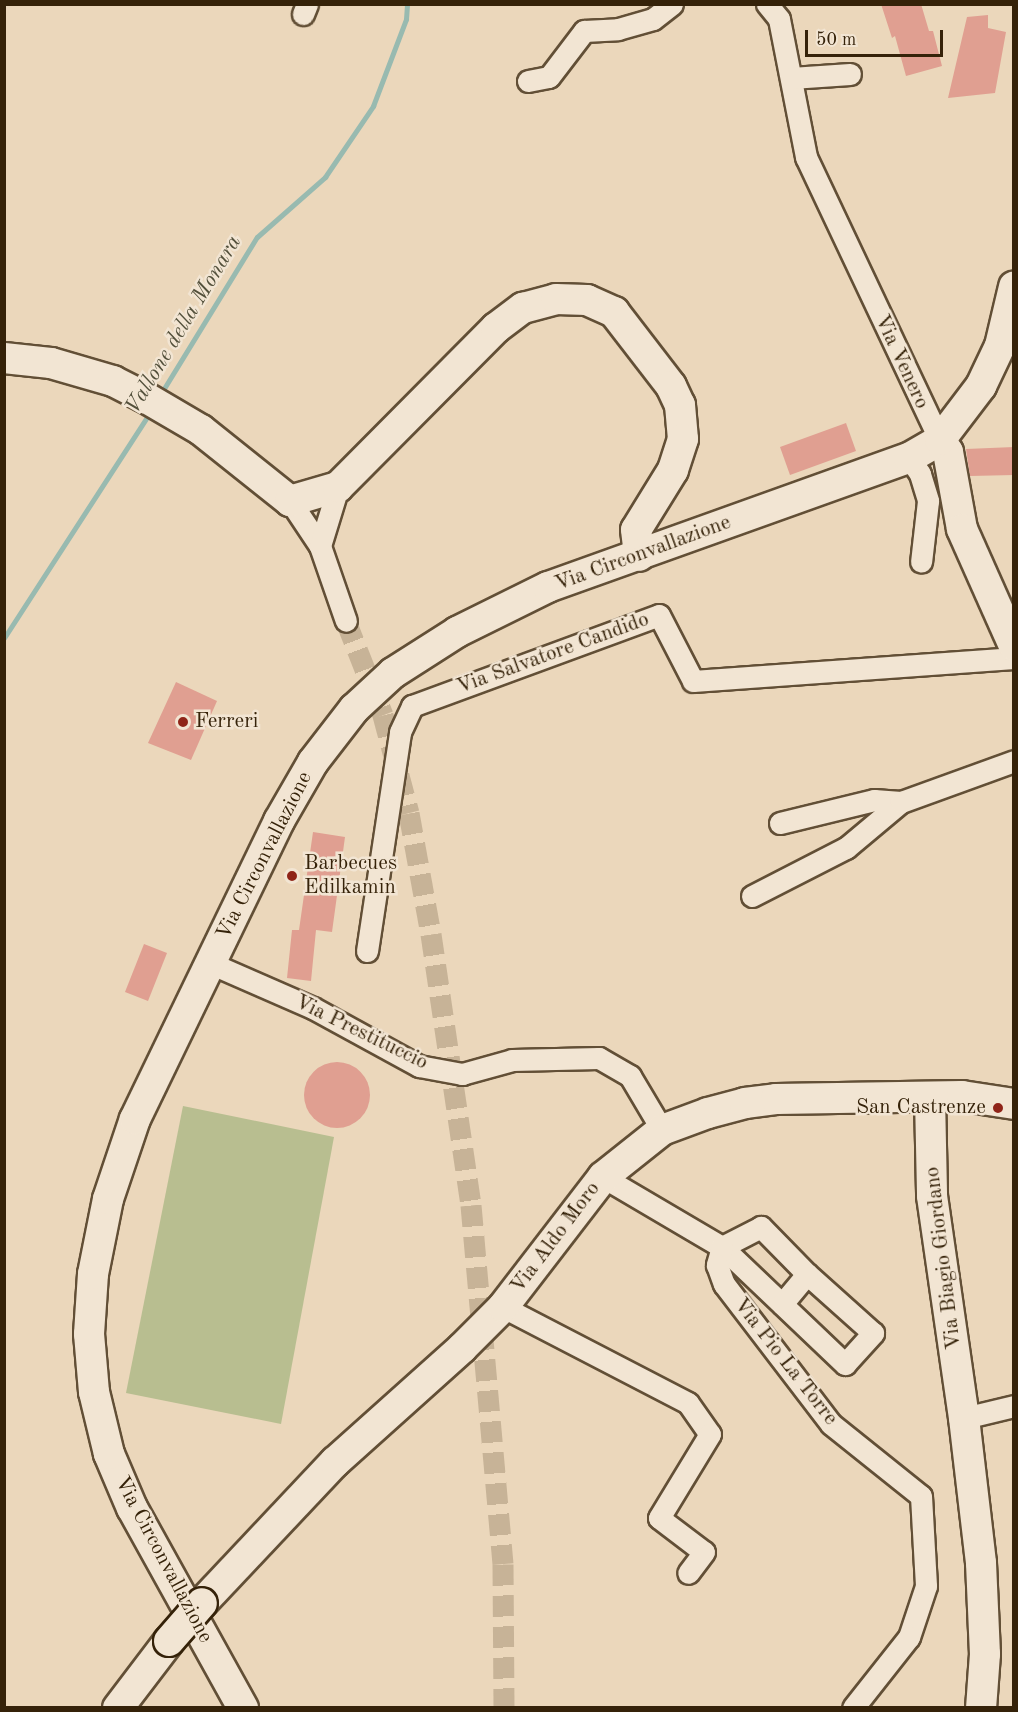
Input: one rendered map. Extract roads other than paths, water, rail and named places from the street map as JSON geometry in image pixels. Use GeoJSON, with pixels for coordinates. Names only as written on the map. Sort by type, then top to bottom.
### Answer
{"type":"FeatureCollection","features":[{"type":"Feature","properties":{"kind":"street"},"geometry":{"type":"LineString","coordinates":[[528,81],[549,77],[584,31],[618,28],[653,19],[672,4]]}},
{"type":"Feature","properties":{"kind":"street","name":"Via Venero"},"geometry":{"type":"LineString","coordinates":[[778,9],[806,157],[940,440],[948,452],[962,529],[1014,646]]}},
{"type":"Feature","properties":{"kind":"street"},"geometry":{"type":"LineString","coordinates":[[791,78],[850,74]]}},
{"type":"Feature","properties":{"kind":"street","name":"Via Circonvallazione"},"geometry":{"type":"LineString","coordinates":[[243,1707],[132,1508],[109,1454],[94,1392],[89,1334],[93,1274],[108,1199],[135,1119],[279,821],[313,762],[354,709],[393,673],[457,632],[549,587],[909,458],[940,440],[981,386],[1000,346],[1014,287]]}},
{"type":"Feature","properties":{"kind":"street"},"geometry":{"type":"LineString","coordinates":[[321,546],[338,487],[496,328],[523,309],[556,299],[587,300],[614,312],[670,386],[680,405],[683,439],[673,470],[636,530],[639,556]]}},
{"type":"Feature","properties":{"kind":"street"},"geometry":{"type":"LineString","coordinates":[[4,358],[51,363],[113,381],[201,430],[290,501],[321,546],[346,621]]}},
{"type":"Feature","properties":{"kind":"street"},"geometry":{"type":"LineString","coordinates":[[909,458],[920,474],[928,501],[921,562]]}},
{"type":"Feature","properties":{"kind":"street"},"geometry":{"type":"LineString","coordinates":[[290,501],[338,487]]}},
{"type":"Feature","properties":{"kind":"street","name":"Via Salvatore Candido"},"geometry":{"type":"LineString","coordinates":[[367,951],[400,732],[412,706],[658,615],[693,681],[1014,658]]}},
{"type":"Feature","properties":{"kind":"street"},"geometry":{"type":"LineString","coordinates":[[752,896],[846,848],[901,802],[1014,761]]}},
{"type":"Feature","properties":{"kind":"street"},"geometry":{"type":"LineString","coordinates":[[780,823],[874,800],[901,802]]}},
{"type":"Feature","properties":{"kind":"street","name":"Via Prestituccio"},"geometry":{"type":"LineString","coordinates":[[210,963],[313,1008],[419,1066],[462,1074],[513,1060],[599,1058],[630,1076],[662,1130]]}},
{"type":"Feature","properties":{"kind":"street","name":"Via Aldo Moro"},"geometry":{"type":"LineString","coordinates":[[118,1707],[202,1603],[335,1462],[462,1348],[502,1307],[603,1177],[662,1130],[708,1113],[766,1101],[846,1096],[962,1096],[1014,1104]]}},
{"type":"Feature","properties":{"kind":"street","name":"Via Biagio Giordano"},"geometry":{"type":"LineString","coordinates":[[930,1097],[933,1196],[964,1418],[981,1563],[984,1654],[981,1707]]}},
{"type":"Feature","properties":{"kind":"street"},"geometry":{"type":"LineString","coordinates":[[603,1177],[722,1247],[845,1364],[873,1333],[807,1274],[760,1227],[722,1247]]}},
{"type":"Feature","properties":{"kind":"street","name":"Via Pio La Torre"},"geometry":{"type":"LineString","coordinates":[[722,1247],[717,1265],[724,1284],[831,1424],[921,1496],[926,1586],[909,1637],[852,1707]]}},
{"type":"Feature","properties":{"kind":"street"},"geometry":{"type":"LineString","coordinates":[[782,1304],[807,1274]]}},
{"type":"Feature","properties":{"kind":"street"},"geometry":{"type":"LineString","coordinates":[[502,1307],[688,1403],[710,1434],[659,1518],[704,1552],[688,1573]]}},
{"type":"Feature","properties":{"kind":"street"},"geometry":{"type":"LineString","coordinates":[[964,1418],[1014,1406]]}},
{"type":"Feature","properties":{"kind":"waterway","name":"Vallone della Monara"},"geometry":{"type":"LineString","coordinates":[[160,395],[257,237],[325,177],[373,106],[406,19],[407,4]]}},
{"type":"Feature","properties":{"kind":"waterway","name":"Vallone della Monara"},"geometry":{"type":"LineString","coordinates":[[4,638],[151,411]]}},
{"type":"Feature","properties":{"kind":"tunnel"},"geometry":{"type":"LineString","coordinates":[[346,621],[383,715],[409,813],[431,934],[471,1205],[503,1564],[504,1708]]}},
{"type":"Feature","properties":{"kind":"place","name":"Ferreri"},"geometry":{"type":"Point","coordinates":[183,722]}},
{"type":"Feature","properties":{"kind":"place","name":"Barbecues Edilkamin"},"geometry":{"type":"Point","coordinates":[292,876]}},
{"type":"Feature","properties":{"kind":"place","name":"San Castrenze"},"geometry":{"type":"Point","coordinates":[998,1108]}}]}
